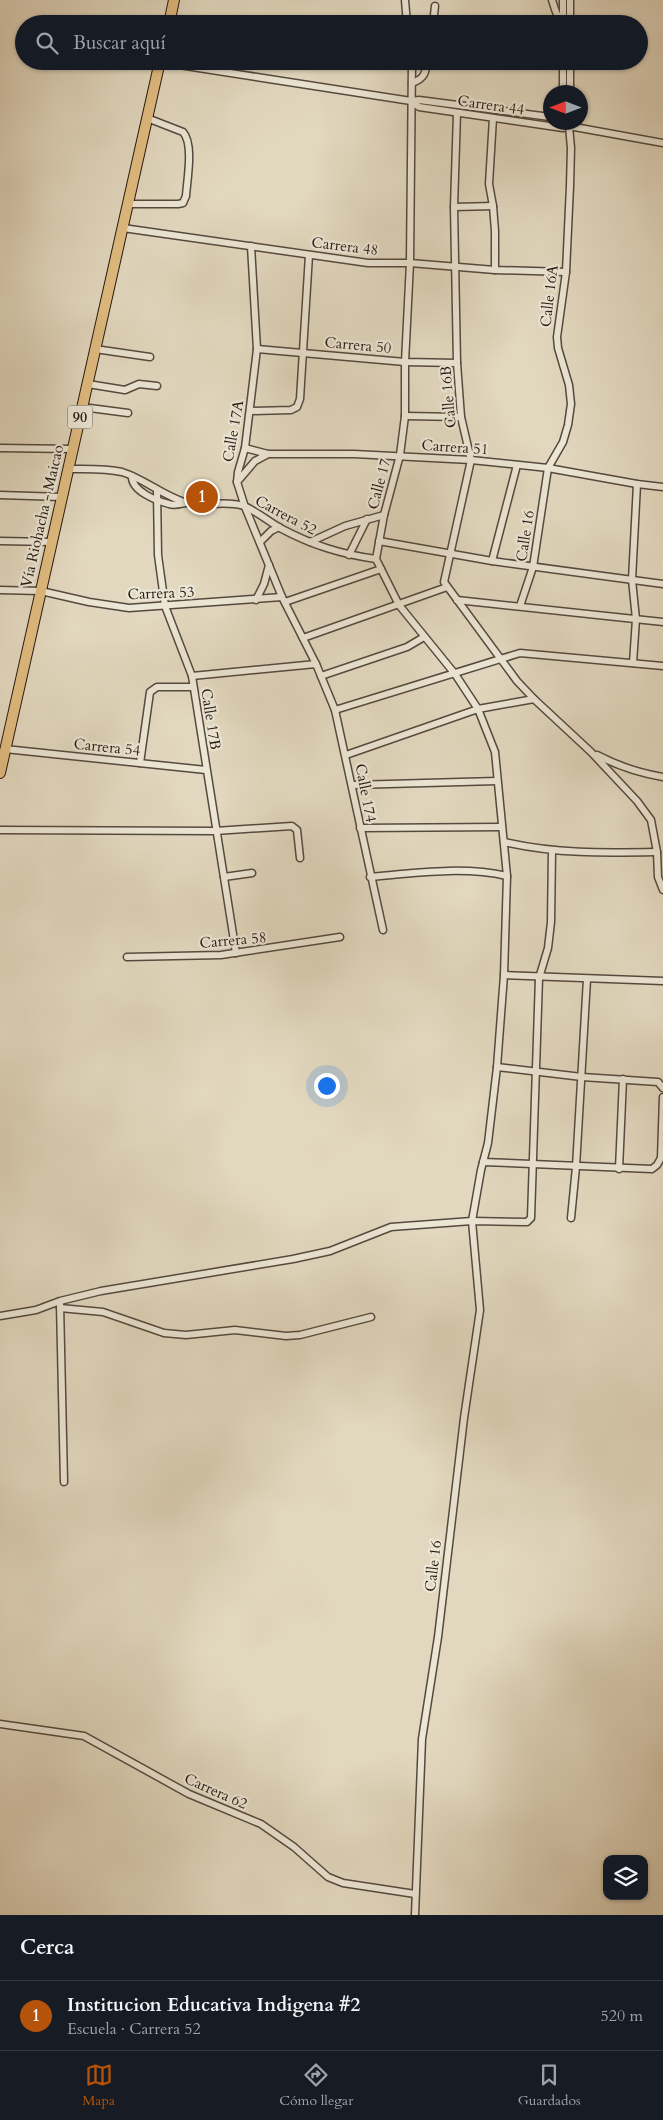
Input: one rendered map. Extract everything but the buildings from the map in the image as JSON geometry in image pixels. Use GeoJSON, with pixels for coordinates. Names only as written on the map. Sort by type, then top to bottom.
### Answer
{"type":"FeatureCollection","features":[{"type":"Feature","properties":{"kind":"highway"},"geometry":{"type":"LineString","coordinates":[[171,15],[174,0]]}},
{"type":"Feature","properties":{"kind":"highway","name":"Vía Riohacha - Maicao"},"geometry":{"type":"LineString","coordinates":[[0,773],[158,70]]}},
{"type":"Feature","properties":{"kind":"street"},"geometry":{"type":"LineString","coordinates":[[405,0],[406,15]]}},
{"type":"Feature","properties":{"kind":"street"},"geometry":{"type":"LineString","coordinates":[[552,0],[558,15]]}},
{"type":"Feature","properties":{"kind":"street"},"geometry":{"type":"LineString","coordinates":[[563,0],[565,15]]}},
{"type":"Feature","properties":{"kind":"street"},"geometry":{"type":"LineString","coordinates":[[567,15],[570,0]]}},
{"type":"Feature","properties":{"kind":"street"},"geometry":{"type":"LineString","coordinates":[[434,15],[435,6]]}},
{"type":"Feature","properties":{"kind":"street","name":"Carrera 44"},"geometry":{"type":"LineString","coordinates":[[211,70],[411,101],[420,100],[543,116]]}},
{"type":"Feature","properties":{"kind":"street","name":"Calle 17"},"geometry":{"type":"LineString","coordinates":[[376,559],[384,515],[400,455],[405,416],[405,362],[410,263],[412,70]]}},
{"type":"Feature","properties":{"kind":"street"},"geometry":{"type":"LineString","coordinates":[[412,83],[423,77],[425,70]]}},
{"type":"Feature","properties":{"kind":"street"},"geometry":{"type":"LineString","coordinates":[[563,70],[563,85]]}},
{"type":"Feature","properties":{"kind":"street"},"geometry":{"type":"LineString","coordinates":[[570,70],[570,85]]}},
{"type":"Feature","properties":{"kind":"street","name":"Carrera 44"},"geometry":{"type":"LineString","coordinates":[[411,101],[419,107],[543,125]]}},
{"type":"Feature","properties":{"kind":"street","name":"Calle 16B"},"geometry":{"type":"LineString","coordinates":[[446,584],[450,554],[471,460],[461,417],[457,363],[454,207],[457,112]]}},
{"type":"Feature","properties":{"kind":"street"},"geometry":{"type":"LineString","coordinates":[[128,204],[178,204],[184,203],[186,196],[188,136],[184,132],[147,118]]}},
{"type":"Feature","properties":{"kind":"street"},"geometry":{"type":"LineString","coordinates":[[493,118],[488,167],[493,206],[495,270]]}},
{"type":"Feature","properties":{"kind":"street","name":"Carrera 44"},"geometry":{"type":"LineString","coordinates":[[588,128],[663,143]]}},
{"type":"Feature","properties":{"kind":"street","name":"Calle 16A"},"geometry":{"type":"LineString","coordinates":[[548,468],[563,442],[571,404],[569,386],[558,348],[557,337],[566,272],[571,176],[569,130]]}},
{"type":"Feature","properties":{"kind":"street"},"geometry":{"type":"LineString","coordinates":[[454,207],[493,206]]}},
{"type":"Feature","properties":{"kind":"street","name":"Carrera 48"},"geometry":{"type":"LineString","coordinates":[[123,228],[368,263],[410,263],[495,270],[566,272]]}},
{"type":"Feature","properties":{"kind":"street","name":"Calle 17A"},"geometry":{"type":"LineString","coordinates":[[251,246],[257,349],[245,448],[237,482],[245,507],[284,599],[316,664]]}},
{"type":"Feature","properties":{"kind":"street"},"geometry":{"type":"LineString","coordinates":[[250,411],[292,410],[297,408],[300,399],[301,352],[309,255]]}},
{"type":"Feature","properties":{"kind":"street"},"geometry":{"type":"LineString","coordinates":[[96,349],[150,357]]}},
{"type":"Feature","properties":{"kind":"street","name":"Carrera 50"},"geometry":{"type":"LineString","coordinates":[[257,349],[405,362],[457,363]]}},
{"type":"Feature","properties":{"kind":"street"},"geometry":{"type":"LineString","coordinates":[[88,384],[125,390],[139,384],[157,386]]}},
{"type":"Feature","properties":{"kind":"street"},"geometry":{"type":"LineString","coordinates":[[82,407],[128,414]]}},
{"type":"Feature","properties":{"kind":"street"},"geometry":{"type":"LineString","coordinates":[[405,416],[461,417]]}},
{"type":"Feature","properties":{"kind":"street"},"geometry":{"type":"LineString","coordinates":[[0,448],[73,449]]}},
{"type":"Feature","properties":{"kind":"street","name":"Carrera 51"},"geometry":{"type":"LineString","coordinates":[[245,448],[268,454],[400,455],[517,464],[663,487]]}},
{"type":"Feature","properties":{"kind":"street"},"geometry":{"type":"LineString","coordinates":[[237,482],[254,461],[268,454]]}},
{"type":"Feature","properties":{"kind":"street"},"geometry":{"type":"LineString","coordinates":[[492,561],[517,464]]}},
{"type":"Feature","properties":{"kind":"street","name":"Calle 16"},"geometry":{"type":"LineString","coordinates":[[520,606],[533,567],[548,468]]}},
{"type":"Feature","properties":{"kind":"street","name":"Carrera 52"},"geometry":{"type":"LineString","coordinates":[[69,469],[112,471],[132,476],[157,491],[186,502],[229,504],[245,507],[310,542],[349,555],[376,559]]}},
{"type":"Feature","properties":{"kind":"street"},"geometry":{"type":"LineString","coordinates":[[132,476],[132,481],[136,488],[156,500],[170,505],[186,502]]}},
{"type":"Feature","properties":{"kind":"street"},"geometry":{"type":"LineString","coordinates":[[633,662],[636,619],[632,580],[637,484]]}},
{"type":"Feature","properties":{"kind":"street","name":"Calle 17B"},"geometry":{"type":"LineString","coordinates":[[157,491],[158,555],[165,606],[192,676],[215,831],[236,954]]}},
{"type":"Feature","properties":{"kind":"street"},"geometry":{"type":"LineString","coordinates":[[0,495],[62,497]]}},
{"type":"Feature","properties":{"kind":"street"},"geometry":{"type":"LineString","coordinates":[[310,542],[332,531],[368,518],[384,515]]}},
{"type":"Feature","properties":{"kind":"street"},"geometry":{"type":"LineString","coordinates":[[349,555],[368,518]]}},
{"type":"Feature","properties":{"kind":"street"},"geometry":{"type":"LineString","coordinates":[[260,542],[266,535],[279,527]]}},
{"type":"Feature","properties":{"kind":"street"},"geometry":{"type":"LineString","coordinates":[[0,541],[52,542]]}},
{"type":"Feature","properties":{"kind":"street"},"geometry":{"type":"LineString","coordinates":[[379,541],[492,561],[663,584]]}},
{"type":"Feature","properties":{"kind":"street"},"geometry":{"type":"LineString","coordinates":[[370,876],[442,872],[490,872],[507,876],[495,752],[478,708],[456,674],[399,605],[376,559]]}},
{"type":"Feature","properties":{"kind":"street"},"geometry":{"type":"LineString","coordinates":[[256,600],[264,584],[269,564]]}},
{"type":"Feature","properties":{"kind":"street","name":"Carrera 53"},"geometry":{"type":"LineString","coordinates":[[0,590],[41,591],[89,602],[128,608],[165,606],[284,599],[381,569]]}},
{"type":"Feature","properties":{"kind":"street"},"geometry":{"type":"LineString","coordinates":[[303,638],[399,605],[446,584],[500,659],[534,699],[591,752],[637,801],[651,820],[657,852],[658,877],[663,890]]}},
{"type":"Feature","properties":{"kind":"street"},"geometry":{"type":"LineString","coordinates":[[457,600],[663,622]]}},
{"type":"Feature","properties":{"kind":"street"},"geometry":{"type":"LineString","coordinates":[[321,676],[407,647],[424,637]]}},
{"type":"Feature","properties":{"kind":"street"},"geometry":{"type":"LineString","coordinates":[[335,710],[520,654],[663,666]]}},
{"type":"Feature","properties":{"kind":"street"},"geometry":{"type":"LineString","coordinates":[[192,676],[316,664]]}},
{"type":"Feature","properties":{"kind":"street","name":"Calle 174"},"geometry":{"type":"LineString","coordinates":[[316,664],[335,710],[383,930]]}},
{"type":"Feature","properties":{"kind":"street"},"geometry":{"type":"LineString","coordinates":[[140,763],[150,692],[158,687],[193,687]]}},
{"type":"Feature","properties":{"kind":"street"},"geometry":{"type":"LineString","coordinates":[[346,755],[478,708],[534,699]]}},
{"type":"Feature","properties":{"kind":"street","name":"Carrera 54"},"geometry":{"type":"LineString","coordinates":[[5,749],[206,770]]}},
{"type":"Feature","properties":{"kind":"street"},"geometry":{"type":"LineString","coordinates":[[591,752],[614,764],[641,773],[663,777]]}},
{"type":"Feature","properties":{"kind":"street"},"geometry":{"type":"LineString","coordinates":[[352,785],[497,781]]}},
{"type":"Feature","properties":{"kind":"street"},"geometry":{"type":"LineString","coordinates":[[0,830],[215,831],[292,826],[298,830],[300,858]]}},
{"type":"Feature","properties":{"kind":"street"},"geometry":{"type":"LineString","coordinates":[[360,828],[502,827]]}},
{"type":"Feature","properties":{"kind":"street"},"geometry":{"type":"LineString","coordinates":[[504,842],[580,853],[657,852]]}},
{"type":"Feature","properties":{"kind":"street"},"geometry":{"type":"LineString","coordinates":[[0,1316],[36,1310],[60,1300],[101,1291],[293,1260],[330,1251],[391,1227],[472,1221],[527,1222],[531,1218],[539,978],[548,948],[551,922],[552,850]]}},
{"type":"Feature","properties":{"kind":"street"},"geometry":{"type":"LineString","coordinates":[[224,877],[252,873]]}},
{"type":"Feature","properties":{"kind":"street","name":"Calle 16"},"geometry":{"type":"LineString","coordinates":[[415,1915],[422,1739],[438,1637],[464,1418],[480,1310],[472,1221],[488,1143],[497,1067],[504,975],[507,876]]}},
{"type":"Feature","properties":{"kind":"street","name":"Carrera 58"},"geometry":{"type":"LineString","coordinates":[[127,957],[236,954],[340,937]]}},
{"type":"Feature","properties":{"kind":"street"},"geometry":{"type":"LineString","coordinates":[[504,975],[539,978],[663,981]]}},
{"type":"Feature","properties":{"kind":"street"},"geometry":{"type":"LineString","coordinates":[[571,1218],[576,1167],[587,979]]}},
{"type":"Feature","properties":{"kind":"street"},"geometry":{"type":"LineString","coordinates":[[497,1067],[582,1077],[658,1082],[663,1088]]}},
{"type":"Feature","properties":{"kind":"street"},"geometry":{"type":"LineString","coordinates":[[619,1169],[623,1080]]}},
{"type":"Feature","properties":{"kind":"street"},"geometry":{"type":"LineString","coordinates":[[483,1162],[652,1169],[657,1166],[661,1158],[663,1097]]}},
{"type":"Feature","properties":{"kind":"street"},"geometry":{"type":"LineString","coordinates":[[60,1300],[64,1482]]}},
{"type":"Feature","properties":{"kind":"street"},"geometry":{"type":"LineString","coordinates":[[60,1308],[103,1312],[164,1333],[186,1335],[235,1330],[286,1336],[300,1335],[370,1317]]}},
{"type":"Feature","properties":{"kind":"street","name":"Carrera 62"},"geometry":{"type":"LineString","coordinates":[[0,1724],[84,1736],[189,1794],[261,1824],[294,1847],[328,1877],[343,1884],[415,1894]]}},
{"type":"Feature","properties":{"kind":"place","name":"Institucion Educativa Indigena #2"},"geometry":{"type":"Point","coordinates":[202,497]}}]}
